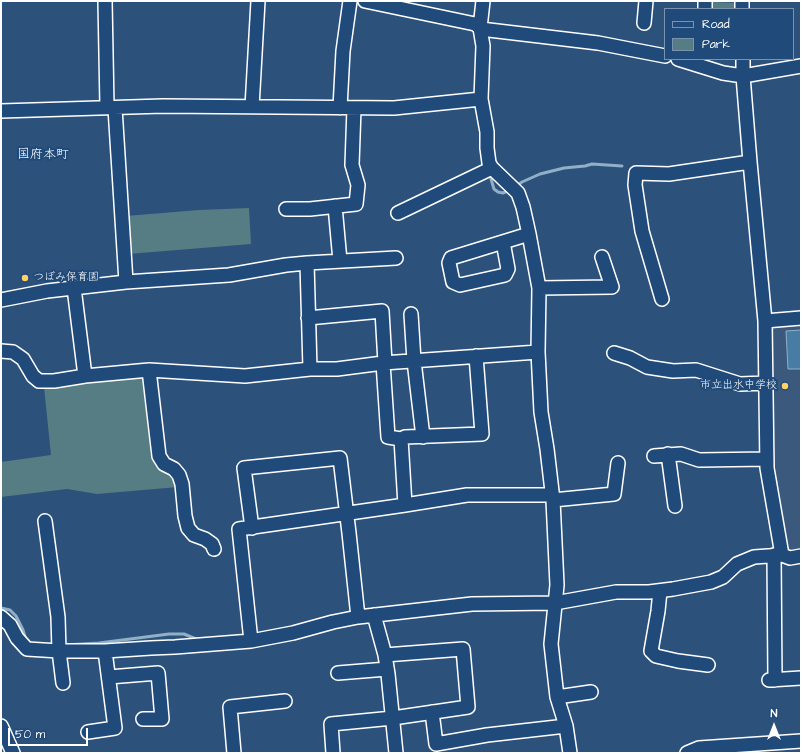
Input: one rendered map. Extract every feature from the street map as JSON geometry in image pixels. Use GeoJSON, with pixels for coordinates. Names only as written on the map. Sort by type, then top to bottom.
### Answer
{"type":"FeatureCollection","features":[{"type":"Feature","properties":{"kind":"street"},"geometry":{"type":"LineString","coordinates":[[105,1],[111,107],[126,282]]}},
{"type":"Feature","properties":{"kind":"street"},"geometry":{"type":"LineString","coordinates":[[252,107],[258,1]]}},
{"type":"Feature","properties":{"kind":"street"},"geometry":{"type":"LineString","coordinates":[[340,108],[343,50],[350,1]]}},
{"type":"Feature","properties":{"kind":"street"},"geometry":{"type":"LineString","coordinates":[[365,1],[475,24],[480,28],[598,43],[664,56]]}},
{"type":"Feature","properties":{"kind":"street"},"geometry":{"type":"LineString","coordinates":[[483,1],[480,28],[483,46],[481,99],[486,132],[486,148],[489,163],[492,168],[518,193],[523,207],[529,234],[539,288],[538,352],[541,412],[552,497],[557,585],[551,644],[557,697],[566,726],[570,753]]}},
{"type":"Feature","properties":{"kind":"street"},"geometry":{"type":"LineString","coordinates":[[644,23],[646,1]]}},
{"type":"Feature","properties":{"kind":"street"},"geometry":{"type":"LineString","coordinates":[[684,60],[704,63],[723,73],[743,76],[801,66]]}},
{"type":"Feature","properties":{"kind":"street"},"geometry":{"type":"LineString","coordinates":[[743,60],[750,162],[765,321],[767,468],[778,555],[772,680],[801,678]]}},
{"type":"Feature","properties":{"kind":"street"},"geometry":{"type":"LineString","coordinates":[[1,110],[163,106],[394,108],[481,99]]}},
{"type":"Feature","properties":{"kind":"street"},"geometry":{"type":"LineString","coordinates":[[286,209],[310,210],[356,204],[358,185],[352,165],[354,108]]}},
{"type":"Feature","properties":{"kind":"street"},"geometry":{"type":"LineString","coordinates":[[662,300],[642,232],[635,186],[636,173],[669,174],[750,162]]}},
{"type":"Feature","properties":{"kind":"street"},"geometry":{"type":"LineString","coordinates":[[398,213],[492,168]]}},
{"type":"Feature","properties":{"kind":"street"},"geometry":{"type":"LineString","coordinates":[[335,206],[340,261]]}},
{"type":"Feature","properties":{"kind":"street"},"geometry":{"type":"LineString","coordinates":[[503,242],[508,269],[505,275],[460,285],[453,282],[449,263],[451,258],[503,242],[529,234]]}},
{"type":"Feature","properties":{"kind":"street"},"geometry":{"type":"LineString","coordinates":[[539,288],[612,287],[602,257]]}},
{"type":"Feature","properties":{"kind":"street"},"geometry":{"type":"LineString","coordinates":[[1,300],[47,291],[126,282],[229,275],[286,265],[307,263],[396,258]]}},
{"type":"Feature","properties":{"kind":"street"},"geometry":{"type":"LineString","coordinates":[[307,263],[310,369]]}},
{"type":"Feature","properties":{"kind":"street"},"geometry":{"type":"LineString","coordinates":[[74,288],[85,376]]}},
{"type":"Feature","properties":{"kind":"street"},"geometry":{"type":"LineString","coordinates":[[308,318],[382,311],[388,437],[401,439],[405,437],[482,434],[476,356]]}},
{"type":"Feature","properties":{"kind":"street"},"geometry":{"type":"LineString","coordinates":[[411,314],[414,361],[423,436]]}},
{"type":"Feature","properties":{"kind":"street"},"geometry":{"type":"LineString","coordinates":[[765,321],[801,318]]}},
{"type":"Feature","properties":{"kind":"street"},"geometry":{"type":"LineString","coordinates":[[1,351],[14,352],[23,359],[33,376],[39,381],[54,381],[85,376],[149,370],[245,376],[310,369],[336,369],[384,363],[538,352]]}},
{"type":"Feature","properties":{"kind":"street"},"geometry":{"type":"LineString","coordinates":[[614,353],[630,358],[646,367],[673,371],[696,370],[740,384],[766,384]]}},
{"type":"Feature","properties":{"kind":"street"},"geometry":{"type":"LineString","coordinates":[[149,370],[159,456],[164,464],[174,469],[179,475],[182,484],[185,516],[188,528],[194,535],[205,539],[212,544],[214,549]]}},
{"type":"Feature","properties":{"kind":"street"},"geometry":{"type":"LineString","coordinates":[[401,439],[405,505]]}},
{"type":"Feature","properties":{"kind":"street"},"geometry":{"type":"LineString","coordinates":[[668,454],[675,506]]}},
{"type":"Feature","properties":{"kind":"street"},"geometry":{"type":"LineString","coordinates":[[654,456],[682,454],[699,460],[767,459]]}},
{"type":"Feature","properties":{"kind":"street"},"geometry":{"type":"LineString","coordinates":[[252,528],[244,468],[340,458],[358,617]]}},
{"type":"Feature","properties":{"kind":"street"},"geometry":{"type":"LineString","coordinates":[[251,641],[239,529],[467,495],[552,497],[614,494],[618,463]]}},
{"type":"Feature","properties":{"kind":"street"},"geometry":{"type":"LineString","coordinates":[[45,521],[58,617],[59,651],[63,683]]}},
{"type":"Feature","properties":{"kind":"street"},"geometry":{"type":"LineString","coordinates":[[1,617],[10,625],[17,638],[27,649],[105,651],[175,647],[251,641],[333,622],[374,615],[472,604],[555,603],[616,592],[660,591],[712,582],[723,577],[737,564],[754,557],[778,555],[790,558],[801,556]]}},
{"type":"Feature","properties":{"kind":"street"},"geometry":{"type":"LineString","coordinates":[[660,591],[651,651],[656,656],[678,661],[708,664]]}},
{"type":"Feature","properties":{"kind":"street"},"geometry":{"type":"LineString","coordinates":[[374,615],[385,655],[396,753]]}},
{"type":"Feature","properties":{"kind":"street"},"geometry":{"type":"LineString","coordinates":[[333,753],[331,724],[393,718],[468,707],[463,649],[385,655]]}},
{"type":"Feature","properties":{"kind":"street"},"geometry":{"type":"LineString","coordinates":[[88,732],[115,728],[105,651]]}},
{"type":"Feature","properties":{"kind":"street"},"geometry":{"type":"LineString","coordinates":[[338,673],[387,669]]}},
{"type":"Feature","properties":{"kind":"street"},"geometry":{"type":"LineString","coordinates":[[109,677],[158,673],[162,719],[143,719]]}},
{"type":"Feature","properties":{"kind":"street"},"geometry":{"type":"LineString","coordinates":[[557,697],[591,692]]}},
{"type":"Feature","properties":{"kind":"street"},"geometry":{"type":"LineString","coordinates":[[234,753],[230,707],[285,702]]}},
{"type":"Feature","properties":{"kind":"street"},"geometry":{"type":"LineString","coordinates":[[432,712],[436,744],[487,735],[566,726]]}},
{"type":"Feature","properties":{"kind":"street"},"geometry":{"type":"LineString","coordinates":[[1,726],[7,748]]}},
{"type":"Feature","properties":{"kind":"street"},"geometry":{"type":"LineString","coordinates":[[688,753],[699,748],[728,749],[801,741]]}},
{"type":"Feature","properties":{"kind":"shaded area","name":"市立出水中学校"},"geometry":{"type":"Polygon","coordinates":[[[801,320],[801,552],[790,552],[788,549],[775,484],[771,450],[768,322],[801,320]]]}},
{"type":"Feature","properties":{"kind":"shaded area"},"geometry":{"type":"Polygon","coordinates":[[[801,330],[801,369],[788,369],[786,331],[801,330]]]}},
{"type":"Feature","properties":{"kind":"green space"},"geometry":{"type":"Polygon","coordinates":[[[711,2],[741,3],[741,8],[711,8],[711,2]]]}},
{"type":"Feature","properties":{"kind":"green space"},"geometry":{"type":"Polygon","coordinates":[[[249,208],[251,244],[128,254],[126,216],[199,210],[249,208]]]}},
{"type":"Feature","properties":{"kind":"green space"},"geometry":{"type":"Polygon","coordinates":[[[142,376],[151,457],[156,466],[173,476],[178,487],[97,494],[67,489],[1,497],[1,462],[51,455],[44,387],[142,376]]]}},
{"type":"Feature","properties":{"kind":"waterway"},"geometry":{"type":"LineString","coordinates":[[516,186],[540,174],[564,168],[592,164],[622,166]]}},
{"type":"Feature","properties":{"kind":"waterway"},"geometry":{"type":"LineString","coordinates":[[491,179],[494,189],[498,192],[503,193],[510,190]]}},
{"type":"Feature","properties":{"kind":"waterway"},"geometry":{"type":"LineString","coordinates":[[1,608],[10,610],[16,616],[26,640]]}},
{"type":"Feature","properties":{"kind":"waterway"},"geometry":{"type":"LineString","coordinates":[[65,645],[99,643],[169,634],[184,634],[198,639]]}},
{"type":"Feature","properties":{"kind":"place","name":"つぼみ保育園"},"geometry":{"type":"Point","coordinates":[25,278]}},
{"type":"Feature","properties":{"kind":"place","name":"市立出水中学校"},"geometry":{"type":"Point","coordinates":[785,386]}},
{"type":"Feature","properties":{"kind":"district","name":"国府本町"},"geometry":{"type":"Point","coordinates":[43,155]}}]}
